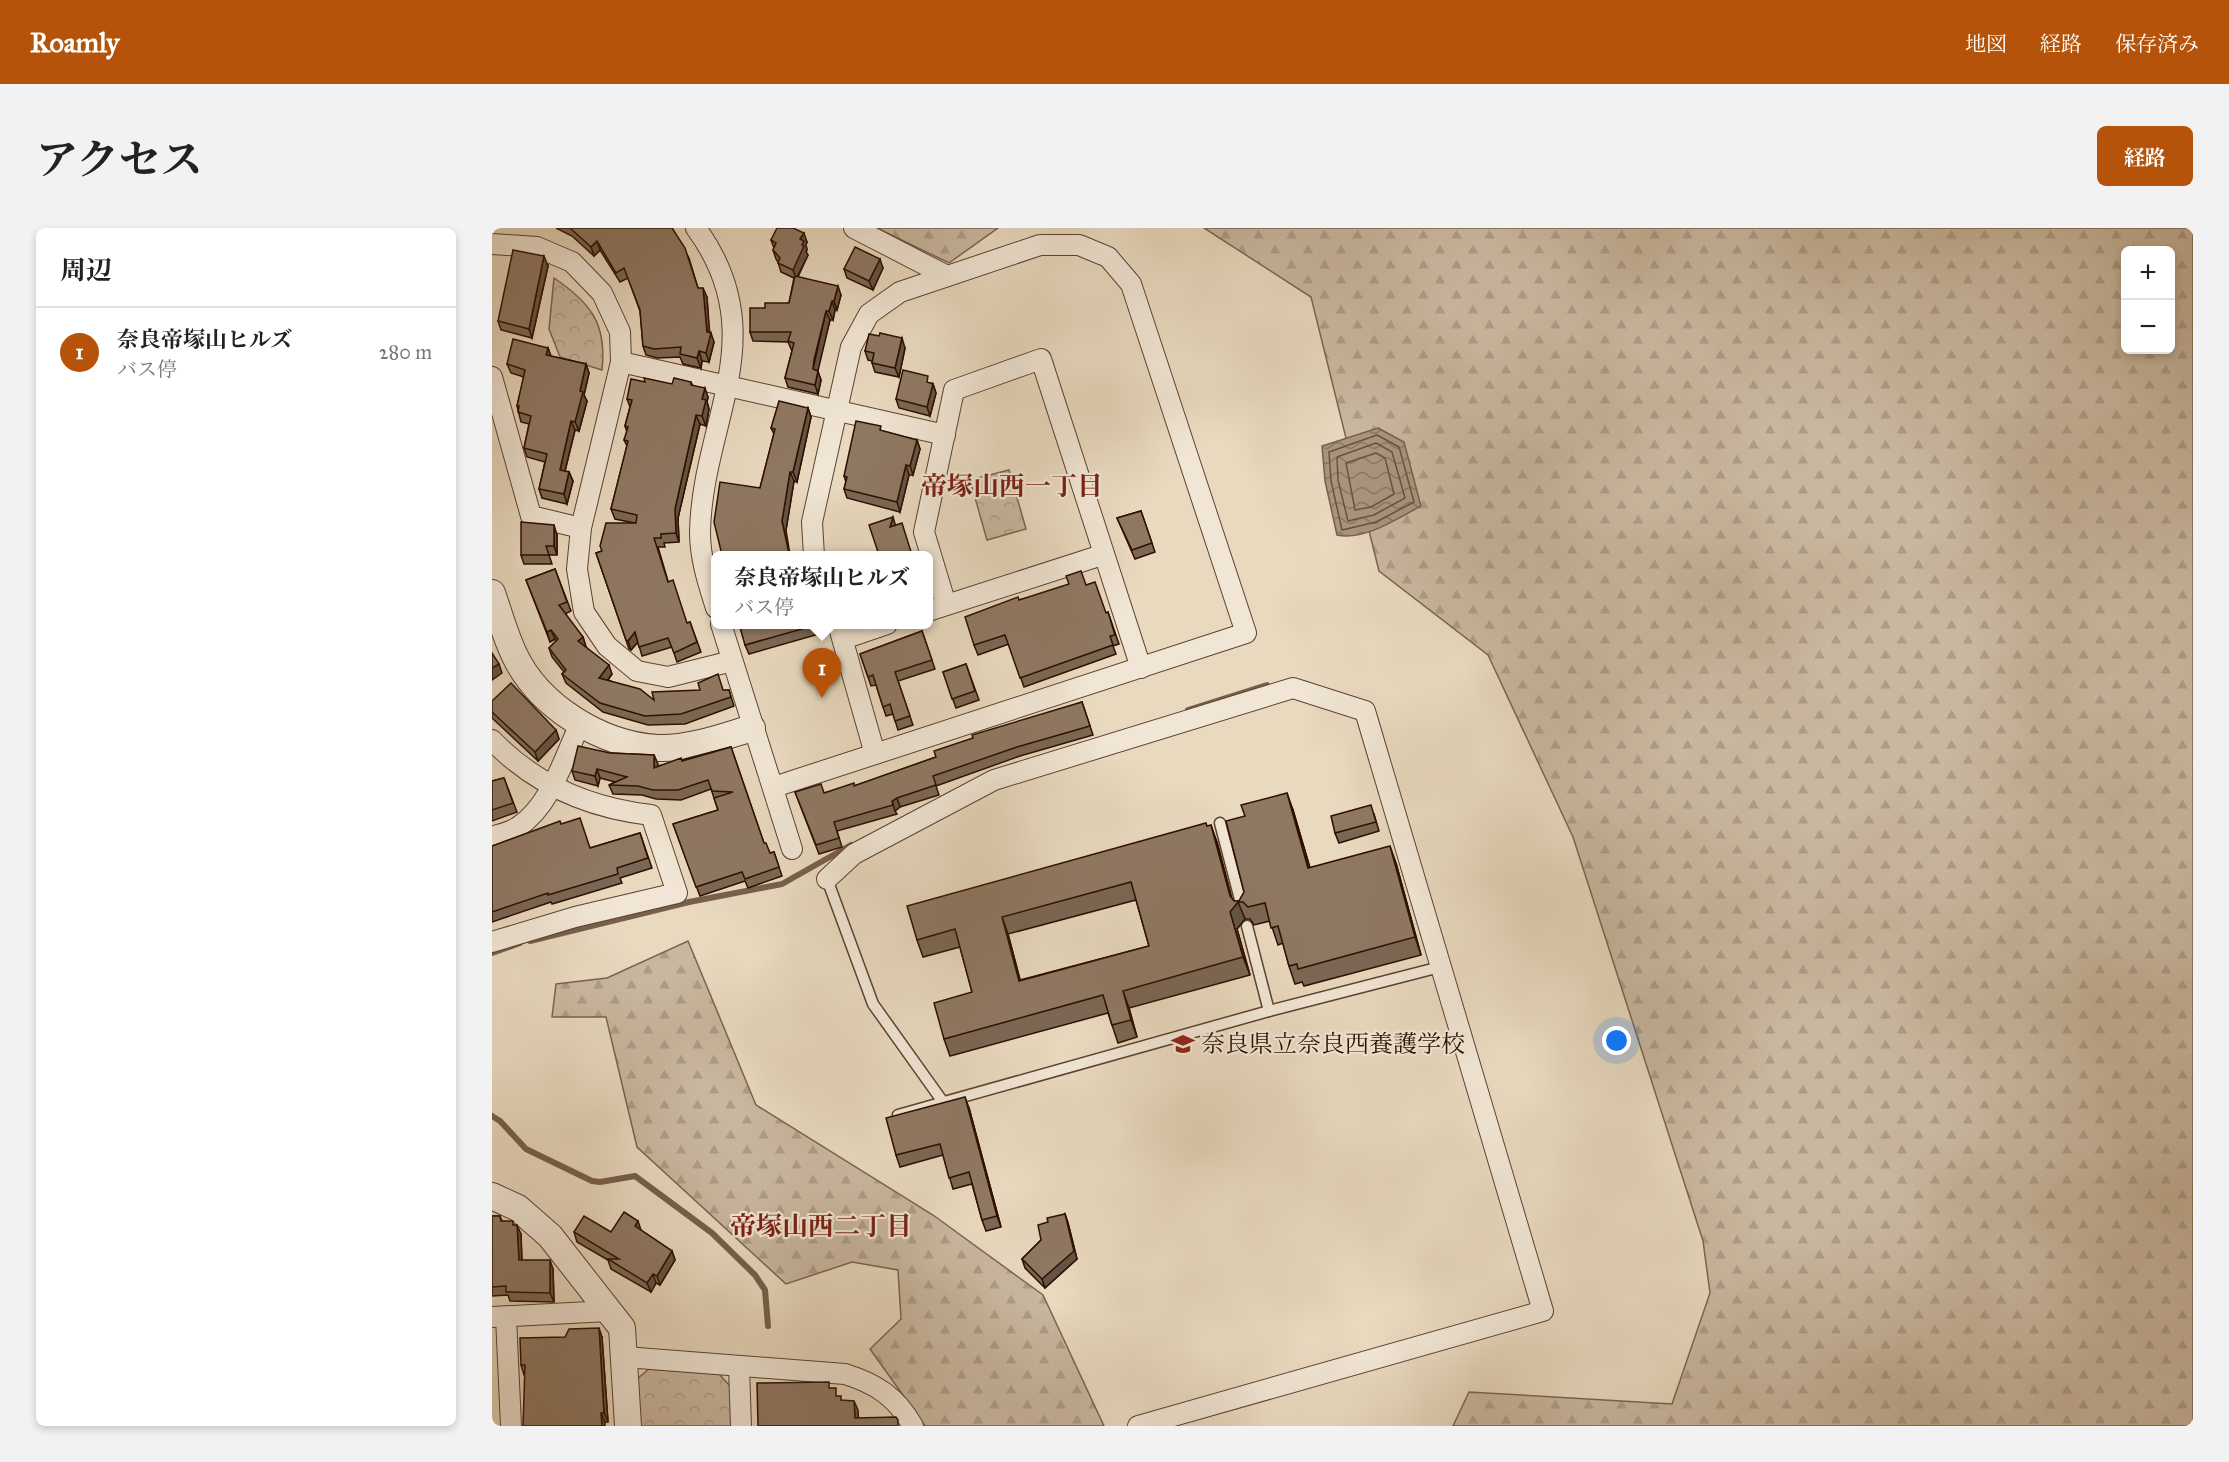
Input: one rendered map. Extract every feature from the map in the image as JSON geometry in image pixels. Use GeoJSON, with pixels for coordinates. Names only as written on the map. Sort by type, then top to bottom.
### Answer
{"type":"FeatureCollection","features":[{"type":"Feature","properties":{"kind":"street"},"geometry":{"type":"LineString","coordinates":[[696,228],[712,250],[729,297],[734,346],[703,501],[700,532],[702,563],[711,592]]}},
{"type":"Feature","properties":{"kind":"street"},"geometry":{"type":"LineString","coordinates":[[855,228],[947,276]]}},
{"type":"Feature","properties":{"kind":"street"},"geometry":{"type":"LineString","coordinates":[[492,244],[537,247],[572,262],[602,293],[620,332],[621,362],[581,528],[577,569],[584,612],[607,646],[637,671],[668,677],[732,661]]}},
{"type":"Feature","properties":{"kind":"street"},"geometry":{"type":"LineString","coordinates":[[774,787],[1245,633],[1131,284],[1108,257],[1078,245],[1040,245],[900,292],[869,314],[851,347],[812,522],[814,551]]}},
{"type":"Feature","properties":{"kind":"street"},"geometry":{"type":"LineString","coordinates":[[928,551],[924,532],[954,390],[1041,359],[1102,555],[1141,668]]}},
{"type":"Feature","properties":{"kind":"street"},"geometry":{"type":"LineString","coordinates":[[621,362],[945,435]]}},
{"type":"Feature","properties":{"kind":"street"},"geometry":{"type":"LineString","coordinates":[[492,377],[531,516],[581,528]]}},
{"type":"Feature","properties":{"kind":"street"},"geometry":{"type":"LineString","coordinates":[[933,581],[938,608],[1102,555]]}},
{"type":"Feature","properties":{"kind":"street"},"geometry":{"type":"LineString","coordinates":[[492,593],[514,656],[545,698],[580,724],[620,741],[658,748],[691,745],[752,728]]}},
{"type":"Feature","properties":{"kind":"street"},"geometry":{"type":"LineString","coordinates":[[722,629],[792,849]]}},
{"type":"Feature","properties":{"kind":"street"},"geometry":{"type":"LineString","coordinates":[[858,629],[840,632],[876,754]]}},
{"type":"Feature","properties":{"kind":"street"},"geometry":{"type":"LineString","coordinates":[[827,879],[854,854],[994,780],[1293,688],[1365,711],[1543,1311],[1138,1426]]}},
{"type":"Feature","properties":{"kind":"street"},"geometry":{"type":"LineString","coordinates":[[492,837],[516,829],[535,813],[551,786],[580,724]]}},
{"type":"Feature","properties":{"kind":"street"},"geometry":{"type":"LineString","coordinates":[[492,740],[512,760],[551,786],[582,800],[622,812],[651,816],[677,893],[574,917],[492,942]]}},
{"type":"Feature","properties":{"kind":"street"},"geometry":{"type":"LineString","coordinates":[[492,1196],[518,1208],[550,1236],[622,1328],[627,1426]]}},
{"type":"Feature","properties":{"kind":"street"},"geometry":{"type":"LineString","coordinates":[[511,1426],[499,1317],[609,1311]]}},
{"type":"Feature","properties":{"kind":"street"},"geometry":{"type":"LineString","coordinates":[[625,1357],[844,1374],[868,1381],[888,1393],[903,1408],[913,1426]]}},
{"type":"Feature","properties":{"kind":"street"},"geometry":{"type":"LineString","coordinates":[[739,1367],[741,1426]]}},
{"type":"Feature","properties":{"kind":"lane"},"geometry":{"type":"LineString","coordinates":[[1221,823],[1243,911]]}},
{"type":"Feature","properties":{"kind":"lane"},"geometry":{"type":"LineString","coordinates":[[827,879],[873,1004],[943,1102]]}},
{"type":"Feature","properties":{"kind":"lane"},"geometry":{"type":"LineString","coordinates":[[1247,926],[1269,1011]]}},
{"type":"Feature","properties":{"kind":"lane"},"geometry":{"type":"LineString","coordinates":[[892,1117],[1269,1011],[1440,967]]}},
{"type":"Feature","properties":{"kind":"green space"},"geometry":{"type":"Polygon","coordinates":[[[877,228],[998,228],[949,263],[877,228]]]}},
{"type":"Feature","properties":{"kind":"green space"},"geometry":{"type":"Polygon","coordinates":[[[1204,228],[2193,228],[2193,1426],[1453,1426],[1469,1392],[1672,1404],[1710,1293],[1703,1241],[1573,837],[1488,655],[1379,571],[1311,297],[1204,228]]]}},
{"type":"Feature","properties":{"kind":"green space"},"geometry":{"type":"Polygon","coordinates":[[[554,278],[578,296],[594,316],[602,340],[602,370],[560,357],[549,329],[554,278]]]}},
{"type":"Feature","properties":{"kind":"green space"},"geometry":{"type":"Polygon","coordinates":[[[1009,470],[1026,529],[987,540],[970,480],[1009,470]]]}},
{"type":"Feature","properties":{"kind":"green space"},"geometry":{"type":"Polygon","coordinates":[[[688,941],[756,1105],[933,1215],[1043,1295],[1104,1426],[925,1426],[870,1349],[901,1319],[898,1270],[852,1262],[786,1284],[637,1147],[606,1017],[552,1017],[556,984],[607,978],[688,941]]]}},
{"type":"Feature","properties":{"kind":"green space"},"geometry":{"type":"Polygon","coordinates":[[[649,1369],[719,1374],[730,1386],[732,1426],[639,1426],[637,1379],[649,1369]]]}},
{"type":"Feature","properties":{"kind":"water"},"geometry":{"type":"Polygon","coordinates":[[[1378,428],[1404,442],[1421,506],[1370,532],[1348,536],[1337,535],[1325,481],[1322,446],[1378,428]]]}},
{"type":"Feature","properties":{"kind":"building"},"geometry":{"type":"Polygon","coordinates":[[[570,228],[672,228],[685,248],[698,288],[703,288],[707,332],[711,333],[706,353],[699,351],[697,358],[680,354],[681,347],[654,349],[643,346],[640,310],[624,268],[616,273],[597,241],[591,247],[570,228]]]}},
{"type":"Feature","properties":{"kind":"building"},"geometry":{"type":"Polygon","coordinates":[[[777,228],[793,228],[804,233],[800,239],[804,241],[802,245],[804,246],[793,270],[778,263],[780,258],[773,250],[776,243],[771,240],[777,228]]]}},
{"type":"Feature","properties":{"kind":"building"},"geometry":{"type":"Polygon","coordinates":[[[855,247],[880,259],[869,281],[844,269],[855,247]]]}},
{"type":"Feature","properties":{"kind":"building"},"geometry":{"type":"Polygon","coordinates":[[[513,250],[544,256],[529,329],[498,321],[513,250]]]}},
{"type":"Feature","properties":{"kind":"building"},"geometry":{"type":"Polygon","coordinates":[[[795,276],[838,286],[834,301],[829,311],[826,311],[814,360],[813,369],[818,371],[815,385],[785,378],[794,343],[788,341],[791,332],[750,332],[750,308],[765,308],[765,303],[789,303],[795,276]]]}},
{"type":"Feature","properties":{"kind":"building"},"geometry":{"type":"Polygon","coordinates":[[[880,333],[902,338],[895,368],[872,363],[874,353],[865,351],[869,334],[879,336],[880,333]]]}},
{"type":"Feature","properties":{"kind":"building"},"geometry":{"type":"Polygon","coordinates":[[[513,339],[548,348],[546,355],[586,364],[580,391],[583,392],[575,422],[571,421],[560,470],[569,472],[564,494],[539,489],[547,454],[524,448],[531,416],[518,412],[519,406],[517,406],[525,370],[507,364],[513,339]]]}},
{"type":"Feature","properties":{"kind":"building"},"geometry":{"type":"Polygon","coordinates":[[[903,370],[928,376],[927,382],[933,384],[927,407],[896,399],[903,370]]]}},
{"type":"Feature","properties":{"kind":"building"},"geometry":{"type":"Polygon","coordinates":[[[644,378],[672,384],[674,378],[705,388],[702,399],[706,400],[702,416],[696,415],[675,509],[676,533],[661,534],[661,538],[654,538],[668,582],[673,580],[687,623],[690,622],[697,642],[674,653],[668,638],[639,647],[635,632],[628,641],[626,640],[596,553],[602,551],[600,546],[606,523],[636,523],[637,515],[611,509],[628,441],[624,440],[632,400],[627,399],[631,379],[645,382],[644,378]]]}},
{"type":"Feature","properties":{"kind":"building"},"geometry":{"type":"Polygon","coordinates":[[[779,401],[808,408],[793,472],[790,472],[782,521],[789,551],[721,551],[714,522],[720,482],[760,488],[775,429],[771,428],[779,401]]]}},
{"type":"Feature","properties":{"kind":"building"},"geometry":{"type":"Polygon","coordinates":[[[856,421],[881,426],[880,430],[917,440],[910,466],[906,465],[897,502],[844,489],[847,477],[844,476],[856,421]]]}},
{"type":"Feature","properties":{"kind":"building"},"geometry":{"type":"Polygon","coordinates":[[[1141,511],[1152,543],[1132,550],[1117,518],[1141,511]]]}},
{"type":"Feature","properties":{"kind":"building"},"geometry":{"type":"Polygon","coordinates":[[[893,517],[890,527],[902,523],[911,551],[878,551],[869,525],[893,517]]]}},
{"type":"Feature","properties":{"kind":"building"},"geometry":{"type":"Polygon","coordinates":[[[521,522],[554,525],[554,546],[546,546],[549,555],[521,555],[521,522]]]}},
{"type":"Feature","properties":{"kind":"building"},"geometry":{"type":"Polygon","coordinates":[[[555,569],[567,602],[559,605],[583,637],[578,641],[609,665],[599,678],[640,689],[654,700],[652,692],[700,690],[698,683],[718,674],[723,690],[729,690],[731,697],[681,714],[645,716],[600,703],[562,674],[566,670],[549,648],[558,639],[551,630],[547,632],[526,580],[555,569]]]}},
{"type":"Feature","properties":{"kind":"building"},"geometry":{"type":"Polygon","coordinates":[[[1081,571],[1086,585],[1095,582],[1106,613],[1108,612],[1115,635],[1110,636],[1113,645],[1020,678],[1005,635],[974,645],[965,617],[1018,597],[1019,600],[1069,584],[1066,576],[1081,571]]]}},
{"type":"Feature","properties":{"kind":"building"},"geometry":{"type":"Polygon","coordinates":[[[740,629],[802,629],[745,645],[740,629]]]}},
{"type":"Feature","properties":{"kind":"building"},"geometry":{"type":"Polygon","coordinates":[[[922,631],[932,660],[895,672],[910,716],[895,721],[890,704],[883,707],[873,675],[868,677],[860,654],[922,631]]]}},
{"type":"Feature","properties":{"kind":"building"},"geometry":{"type":"Polygon","coordinates":[[[492,653],[499,664],[492,668],[492,653]]]}},
{"type":"Feature","properties":{"kind":"building"},"geometry":{"type":"Polygon","coordinates":[[[966,664],[975,691],[952,699],[943,672],[966,664]]]}},
{"type":"Feature","properties":{"kind":"building"},"geometry":{"type":"Polygon","coordinates":[[[511,683],[556,730],[535,752],[492,712],[492,701],[511,683]]]}},
{"type":"Feature","properties":{"kind":"building"},"geometry":{"type":"Polygon","coordinates":[[[1082,702],[1090,726],[1017,747],[933,776],[936,785],[897,798],[892,801],[893,805],[834,822],[839,838],[816,845],[795,792],[821,784],[824,793],[854,783],[854,786],[936,757],[934,751],[973,738],[972,735],[1082,702]]]}},
{"type":"Feature","properties":{"kind":"building"},"geometry":{"type":"Polygon","coordinates":[[[578,746],[610,753],[654,755],[654,768],[681,758],[682,761],[731,747],[764,843],[770,853],[774,852],[779,867],[745,879],[742,872],[696,887],[673,824],[718,810],[714,798],[733,792],[712,791],[708,780],[678,790],[653,790],[638,786],[609,785],[627,777],[597,769],[595,776],[572,771],[578,746]]]}},
{"type":"Feature","properties":{"kind":"building"},"geometry":{"type":"Polygon","coordinates":[[[504,778],[513,803],[492,810],[492,781],[504,778]]]}},
{"type":"Feature","properties":{"kind":"building"},"geometry":{"type":"Polygon","coordinates":[[[1287,793],[1308,868],[1390,846],[1415,937],[1298,969],[1297,964],[1289,966],[1278,926],[1271,928],[1265,903],[1248,907],[1243,902],[1238,902],[1230,912],[1243,957],[1123,991],[1131,1020],[1112,1025],[1103,995],[944,1039],[934,1003],[972,992],[955,929],[917,940],[907,906],[1206,823],[1207,826],[1211,825],[1230,896],[1234,901],[1239,901],[1244,892],[1226,821],[1245,816],[1241,805],[1287,793]],[[1131,882],[1002,917],[1019,981],[1149,946],[1131,882]]]}},
{"type":"Feature","properties":{"kind":"building"},"geometry":{"type":"Polygon","coordinates":[[[1371,805],[1376,822],[1335,833],[1331,816],[1371,805]]]}},
{"type":"Feature","properties":{"kind":"building"},"geometry":{"type":"Polygon","coordinates":[[[580,818],[590,848],[640,833],[648,858],[617,868],[618,874],[548,895],[548,893],[492,912],[492,846],[560,821],[561,824],[580,818]]]}},
{"type":"Feature","properties":{"kind":"building"},"geometry":{"type":"Polygon","coordinates":[[[965,1097],[997,1216],[982,1220],[969,1172],[949,1178],[940,1144],[896,1155],[886,1118],[965,1097]]]}},
{"type":"Feature","properties":{"kind":"building"},"geometry":{"type":"Polygon","coordinates":[[[624,1212],[638,1221],[635,1226],[672,1251],[657,1276],[653,1274],[647,1283],[608,1259],[619,1259],[574,1232],[584,1216],[611,1232],[624,1212]]]}},
{"type":"Feature","properties":{"kind":"building"},"geometry":{"type":"Polygon","coordinates":[[[1065,1214],[1074,1251],[1042,1279],[1022,1259],[1041,1240],[1038,1225],[1048,1222],[1047,1218],[1065,1214]]]}},
{"type":"Feature","properties":{"kind":"building"},"geometry":{"type":"Polygon","coordinates":[[[492,1216],[500,1216],[501,1221],[513,1221],[513,1225],[517,1225],[519,1260],[550,1260],[550,1293],[506,1292],[506,1286],[492,1287],[492,1216]]]}},
{"type":"Feature","properties":{"kind":"building"},"geometry":{"type":"Polygon","coordinates":[[[599,1328],[604,1413],[601,1413],[602,1426],[523,1426],[525,1365],[521,1365],[520,1338],[565,1337],[569,1329],[599,1328]]]}},
{"type":"Feature","properties":{"kind":"building"},"geometry":{"type":"Polygon","coordinates":[[[829,1382],[829,1388],[836,1388],[836,1396],[841,1396],[841,1400],[854,1401],[855,1418],[896,1417],[898,1426],[758,1426],[757,1383],[829,1382]]]}},
{"type":"Feature","properties":{"kind":"waterway"},"geometry":{"type":"LineString","coordinates":[[1188,710],[1267,685]]}},
{"type":"Feature","properties":{"kind":"waterway"},"geometry":{"type":"LineString","coordinates":[[530,941],[689,902],[782,884],[851,845]]}},
{"type":"Feature","properties":{"kind":"waterway"},"geometry":{"type":"LineString","coordinates":[[492,953],[520,943]]}},
{"type":"Feature","properties":{"kind":"waterway"},"geometry":{"type":"LineString","coordinates":[[492,1116],[500,1121],[526,1149],[592,1181],[600,1182],[635,1176],[712,1233],[755,1275],[765,1290],[768,1326]]}},
{"type":"Feature","properties":{"kind":"place","name":"奈良帝塚山ヒルズ"},"geometry":{"type":"Point","coordinates":[822,698]}},
{"type":"Feature","properties":{"kind":"place","name":"奈良県立奈良西養護学校"},"geometry":{"type":"Point","coordinates":[1183,1044]}},
{"type":"Feature","properties":{"kind":"district","name":"帝塚山西一丁目"},"geometry":{"type":"Point","coordinates":[1012,486]}},
{"type":"Feature","properties":{"kind":"district","name":"帝塚山西二丁目"},"geometry":{"type":"Point","coordinates":[821,1226]}}]}
